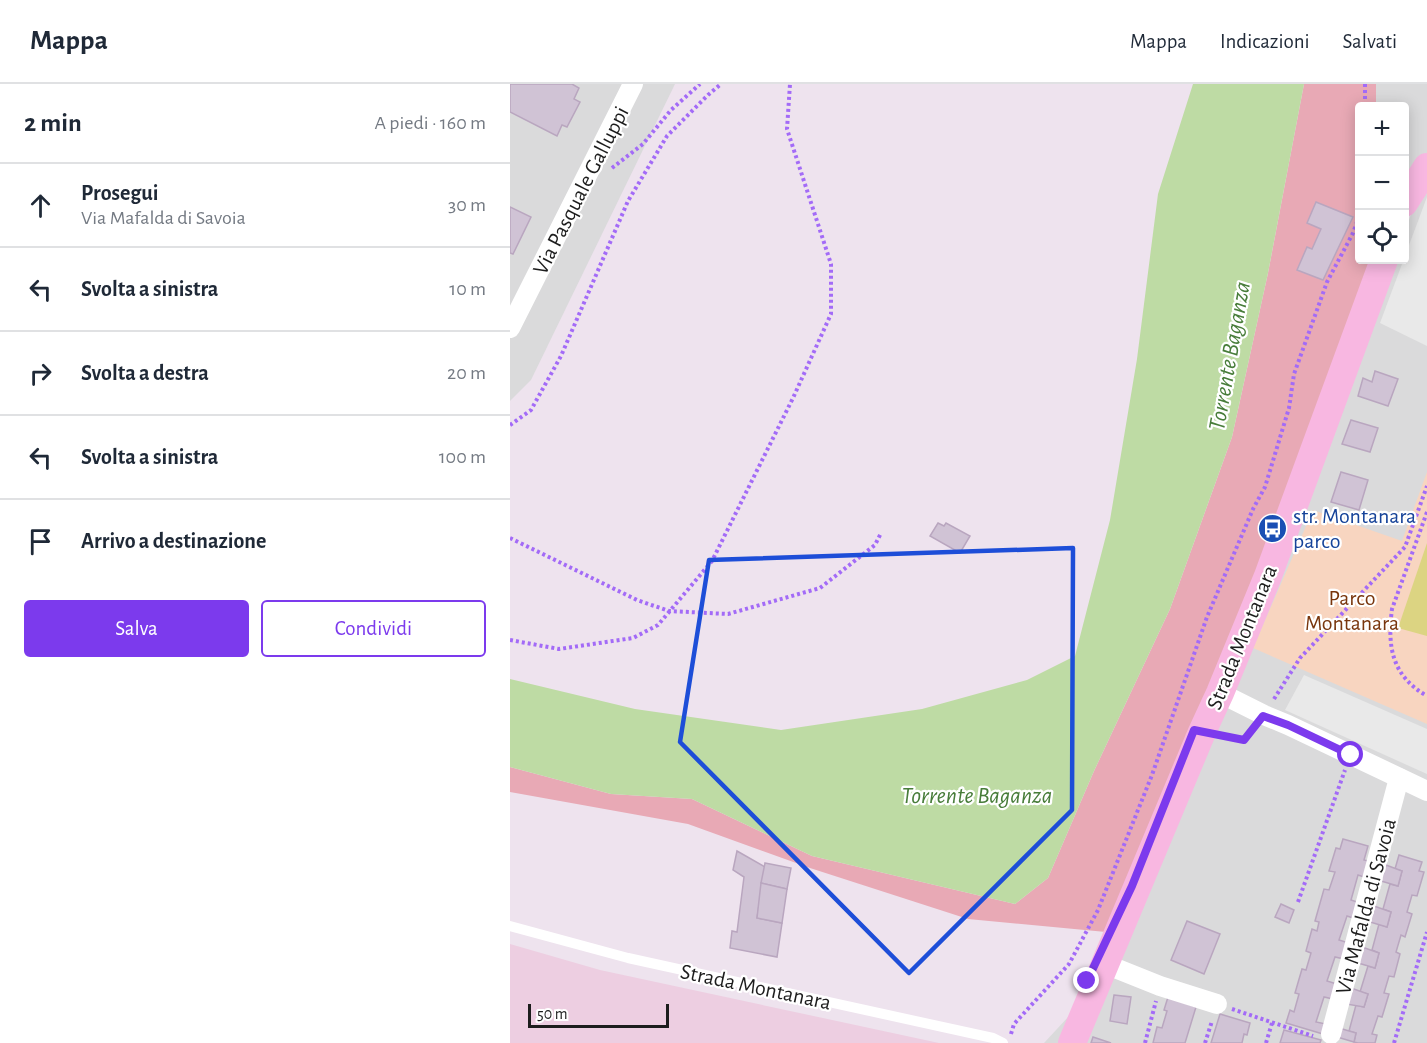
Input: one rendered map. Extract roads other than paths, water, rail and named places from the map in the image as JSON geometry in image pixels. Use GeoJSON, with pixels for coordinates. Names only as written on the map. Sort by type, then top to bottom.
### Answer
{"type":"FeatureCollection","features":[{"type":"Feature","properties":{"kind":"street","name":"Via Pasquale Galluppi"},"geometry":{"type":"LineString","coordinates":[[510,328],[633,84]]}},
{"type":"Feature","properties":{"kind":"street"},"geometry":{"type":"LineString","coordinates":[[1409,194],[1427,167]]}},
{"type":"Feature","properties":{"kind":"street","name":"Strada Montanara"},"geometry":{"type":"LineString","coordinates":[[1072,1043],[1268,576],[1383,264]]}},
{"type":"Feature","properties":{"kind":"street"},"geometry":{"type":"LineString","coordinates":[[1220,693],[1263,716],[1288,725],[1427,791]]}},
{"type":"Feature","properties":{"kind":"street","name":"Via Mafalda di Savoia"},"geometry":{"type":"LineString","coordinates":[[1326,1036],[1399,778]]}},
{"type":"Feature","properties":{"kind":"street"},"geometry":{"type":"LineString","coordinates":[[1105,964],[1160,986],[1217,1004]]}},
{"type":"Feature","properties":{"kind":"lane","name":"Strada Montanara"},"geometry":{"type":"LineString","coordinates":[[510,926],[628,958],[1007,1040]]}},
{"type":"Feature","properties":{"kind":"water","name":"Torrente Baganza"},"geometry":{"type":"Polygon","coordinates":[[[1193,84],[1304,84],[1268,273],[1232,437],[1170,609],[1094,771],[1048,878],[1015,904],[812,856],[692,799],[611,794],[510,767],[510,679],[635,709],[781,730],[922,709],[1027,680],[1075,656],[1110,520],[1137,359],[1158,194],[1193,84]]]}},
{"type":"Feature","properties":{"kind":"place","name":"str. Montanara parco"},"geometry":{"type":"Point","coordinates":[1272,528]}},
{"type":"Feature","properties":{"kind":"park label","name":"Parco Montanara"},"geometry":{"type":"Point","coordinates":[1352,610]}}]}
